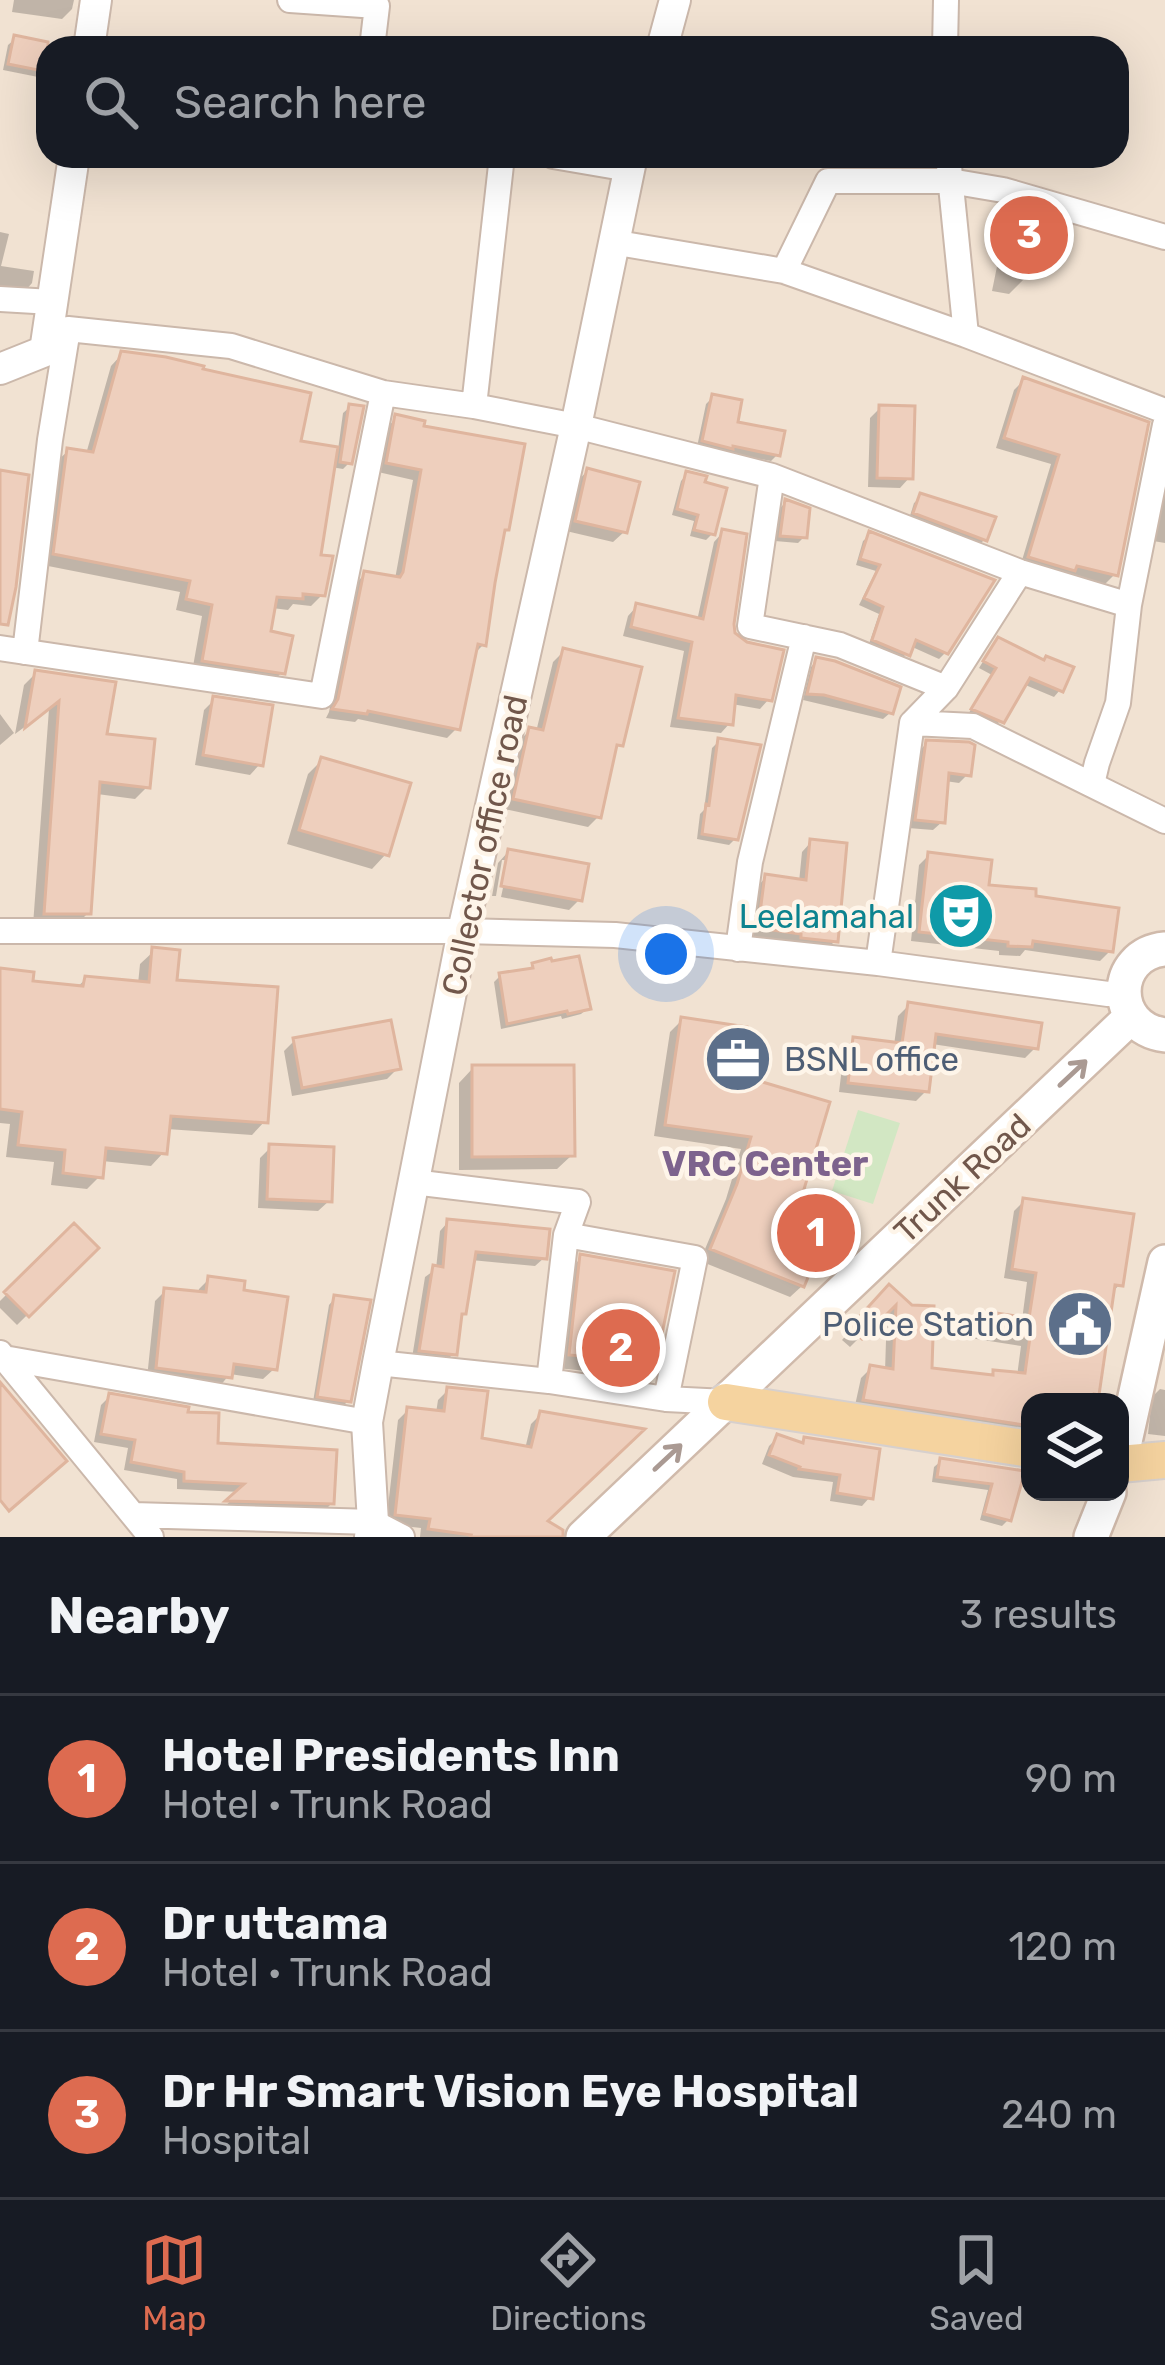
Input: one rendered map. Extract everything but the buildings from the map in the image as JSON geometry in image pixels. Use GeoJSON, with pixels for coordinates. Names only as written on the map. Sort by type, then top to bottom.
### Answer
{"type":"FeatureCollection","features":[{"type":"Feature","properties":{"kind":"main road","name":"Trunk Road"},"geometry":{"type":"LineString","coordinates":[[583,1537],[617,1524],[726,1402],[1127,1005],[1127,974],[1138,958],[1165,949]]}},
{"type":"Feature","properties":{"kind":"main road"},"geometry":{"type":"LineString","coordinates":[[1127,1005],[1142,1028],[1165,1035]]}},
{"type":"Feature","properties":{"kind":"main road"},"geometry":{"type":"LineString","coordinates":[[1129,1424],[1165,1262]]}},
{"type":"Feature","properties":{"kind":"main road"},"geometry":{"type":"LineString","coordinates":[[726,1402],[1021,1448]]}},
{"type":"Feature","properties":{"kind":"main road"},"geometry":{"type":"LineString","coordinates":[[1129,1463],[1165,1460]]}},
{"type":"Feature","properties":{"kind":"main road"},"geometry":{"type":"LineString","coordinates":[[1091,1537],[1105,1501]]}},
{"type":"Feature","properties":{"kind":"street"},"geometry":{"type":"LineString","coordinates":[[91,36],[96,0]]}},
{"type":"Feature","properties":{"kind":"street"},"geometry":{"type":"LineString","coordinates":[[290,0],[378,3],[374,36]]}},
{"type":"Feature","properties":{"kind":"street"},"geometry":{"type":"LineString","coordinates":[[665,36],[675,0]]}},
{"type":"Feature","properties":{"kind":"street"},"geometry":{"type":"LineString","coordinates":[[945,36],[946,0]]}},
{"type":"Feature","properties":{"kind":"street"},"geometry":{"type":"LineString","coordinates":[[73,168],[50,440],[13,650],[322,696],[383,393]]}},
{"type":"Feature","properties":{"kind":"street"},"geometry":{"type":"LineString","coordinates":[[474,406],[501,168]]}},
{"type":"Feature","properties":{"kind":"street","name":"Collector office road"},"geometry":{"type":"LineString","coordinates":[[371,1529],[368,1422],[377,1364],[463,931],[630,168]]}},
{"type":"Feature","properties":{"kind":"street"},"geometry":{"type":"LineString","coordinates":[[784,271],[828,181],[949,169],[1003,190],[1165,237]]}},
{"type":"Feature","properties":{"kind":"street"},"geometry":{"type":"LineString","coordinates":[[949,169],[966,334]]}},
{"type":"Feature","properties":{"kind":"street"},"geometry":{"type":"LineString","coordinates":[[612,242],[784,271],[966,334],[1165,412]]}},
{"type":"Feature","properties":{"kind":"street"},"geometry":{"type":"LineString","coordinates":[[0,299],[60,315],[231,346],[383,393],[576,426],[772,476],[1020,572],[1129,605]]}},
{"type":"Feature","properties":{"kind":"street"},"geometry":{"type":"LineString","coordinates":[[0,369],[45,351],[60,315]]}},
{"type":"Feature","properties":{"kind":"street"},"geometry":{"type":"LineString","coordinates":[[1092,784],[1118,703],[1129,605],[1165,425]]}},
{"type":"Feature","properties":{"kind":"street"},"geometry":{"type":"LineString","coordinates":[[772,476],[750,626],[840,645],[946,688]]}},
{"type":"Feature","properties":{"kind":"street"},"geometry":{"type":"LineString","coordinates":[[878,963],[912,723],[946,688],[1020,572]]}},
{"type":"Feature","properties":{"kind":"street"},"geometry":{"type":"LineString","coordinates":[[738,949],[750,862],[804,637]]}},
{"type":"Feature","properties":{"kind":"street"},"geometry":{"type":"LineString","coordinates":[[912,723],[973,726],[1165,820]]}},
{"type":"Feature","properties":{"kind":"street"},"geometry":{"type":"LineString","coordinates":[[0,931],[615,935],[1108,994],[1127,1005]]}},
{"type":"Feature","properties":{"kind":"street"},"geometry":{"type":"LineString","coordinates":[[413,1182],[578,1202],[566,1234],[548,1381]]}},
{"type":"Feature","properties":{"kind":"street"},"geometry":{"type":"LineString","coordinates":[[566,1234],[695,1258],[666,1399]]}},
{"type":"Feature","properties":{"kind":"street"},"geometry":{"type":"LineString","coordinates":[[2,1355],[368,1422]]}},
{"type":"Feature","properties":{"kind":"street"},"geometry":{"type":"LineString","coordinates":[[2,1355],[151,1537]]}},
{"type":"Feature","properties":{"kind":"street"},"geometry":{"type":"LineString","coordinates":[[377,1364],[726,1402]]}},
{"type":"Feature","properties":{"kind":"street"},"geometry":{"type":"LineString","coordinates":[[133,1515],[371,1529],[402,1537]]}},
{"type":"Feature","properties":{"kind":"shaded area"},"geometry":{"type":"Polygon","coordinates":[[[0,0],[1165,0],[1165,1537],[0,1537],[0,0]]]}},
{"type":"Feature","properties":{"kind":"green space"},"geometry":{"type":"Polygon","coordinates":[[[858,1110],[900,1123],[873,1204],[832,1191],[858,1110]]]}},
{"type":"Feature","properties":{"kind":"place","name":"Dr Hr Smart Vision Eye Hospital"},"geometry":{"type":"Point","coordinates":[1029,235]}},
{"type":"Feature","properties":{"kind":"place","name":"Leelamahal"},"geometry":{"type":"Point","coordinates":[961,916]}},
{"type":"Feature","properties":{"kind":"place","name":"BSNL office"},"geometry":{"type":"Point","coordinates":[738,1059]}},
{"type":"Feature","properties":{"kind":"place","name":"Hotel Presidents Inn"},"geometry":{"type":"Point","coordinates":[816,1233]}},
{"type":"Feature","properties":{"kind":"place","name":"Police Station"},"geometry":{"type":"Point","coordinates":[1080,1324]}},
{"type":"Feature","properties":{"kind":"place","name":"Dr uttama"},"geometry":{"type":"Point","coordinates":[621,1348]}},
{"type":"Feature","properties":{"kind":"district","name":"VRC Center"},"geometry":{"type":"Point","coordinates":[765,1163]}}]}
